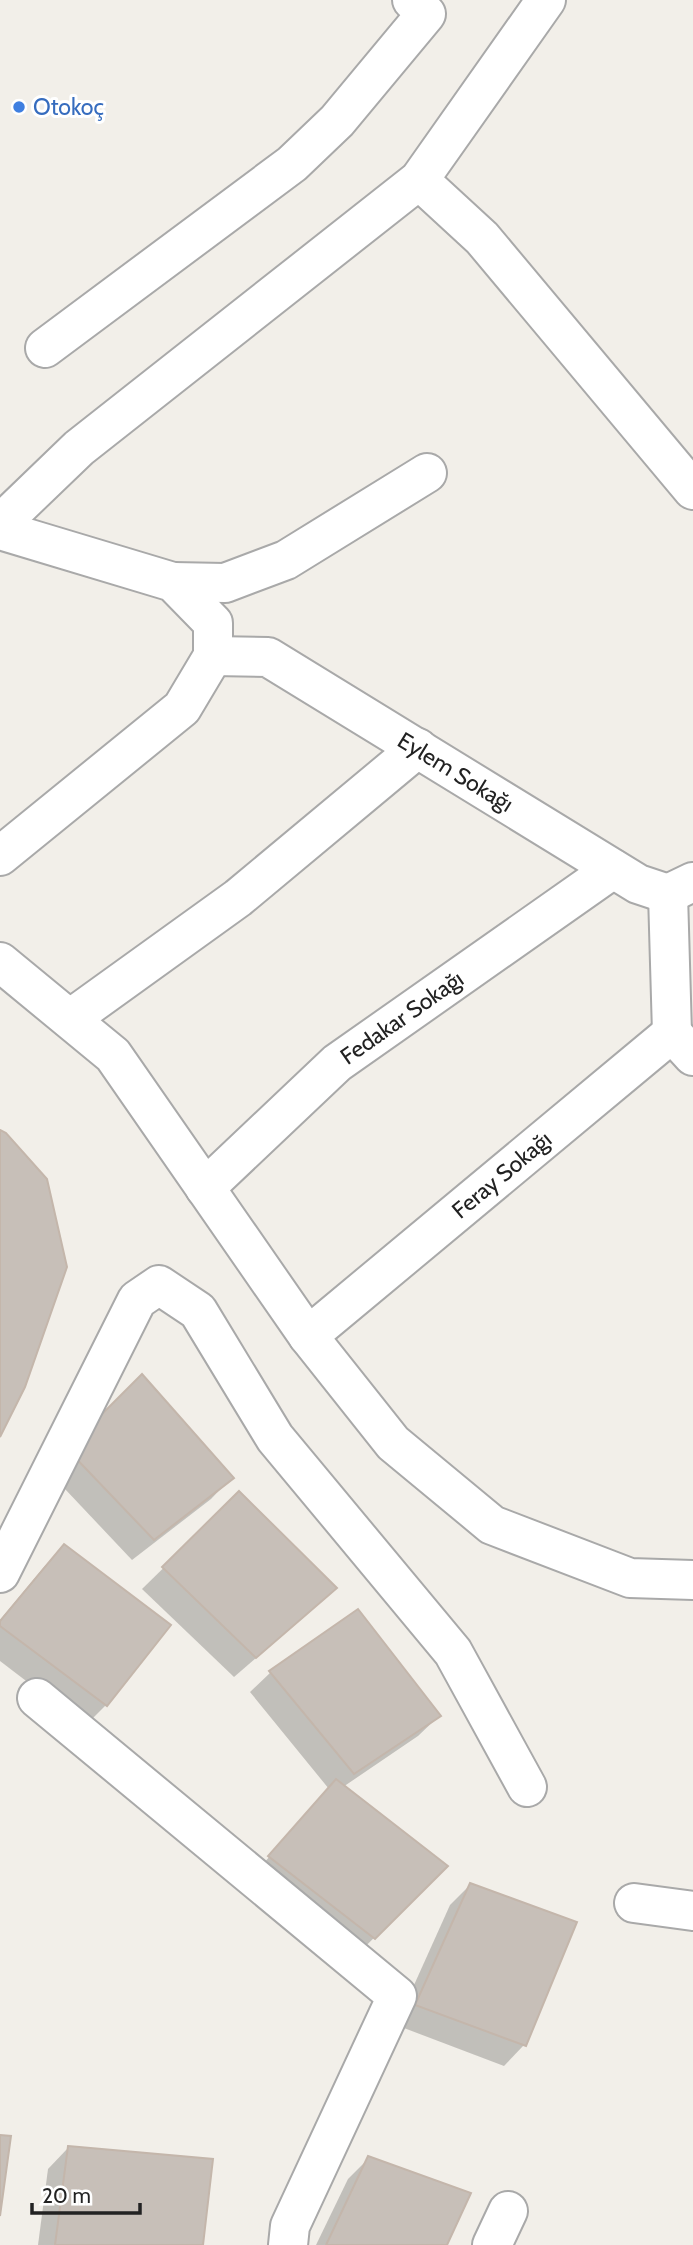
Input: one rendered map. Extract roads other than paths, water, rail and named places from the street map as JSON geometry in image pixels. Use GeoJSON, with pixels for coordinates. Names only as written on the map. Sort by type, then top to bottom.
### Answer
{"type":"FeatureCollection","features":[{"type":"Feature","properties":{"kind":"street"},"geometry":{"type":"LineString","coordinates":[[46,348],[292,164],[337,121],[426,14],[412,0]]}},
{"type":"Feature","properties":{"kind":"street"},"geometry":{"type":"LineString","coordinates":[[0,524],[79,448],[419,180],[546,0]]}},
{"type":"Feature","properties":{"kind":"street"},"geometry":{"type":"LineString","coordinates":[[419,180],[482,238],[693,490]]}},
{"type":"Feature","properties":{"kind":"street"},"geometry":{"type":"LineString","coordinates":[[0,530],[173,582],[225,583],[286,560],[427,473]]}},
{"type":"Feature","properties":{"kind":"street"},"geometry":{"type":"LineString","coordinates":[[0,856],[182,708],[213,656],[213,624],[173,582]]}},
{"type":"Feature","properties":{"kind":"street","name":"Eylem Sokağı"},"geometry":{"type":"LineString","coordinates":[[213,656],[268,657],[638,884],[681,888]]}},
{"type":"Feature","properties":{"kind":"street"},"geometry":{"type":"LineString","coordinates":[[70,1019],[238,898],[418,748]]}},
{"type":"Feature","properties":{"kind":"street","name":"Fedakar Sokağı"},"geometry":{"type":"LineString","coordinates":[[205,1188],[338,1063],[613,869]]}},
{"type":"Feature","properties":{"kind":"street"},"geometry":{"type":"LineString","coordinates":[[681,888],[682,1044]]}},
{"type":"Feature","properties":{"kind":"street"},"geometry":{"type":"LineString","coordinates":[[0,961],[113,1055],[308,1336],[393,1443],[492,1525],[629,1578],[693,1580]]}},
{"type":"Feature","properties":{"kind":"street","name":"Feray Sokağı"},"geometry":{"type":"LineString","coordinates":[[308,1336],[682,1044]]}},
{"type":"Feature","properties":{"kind":"street"},"geometry":{"type":"LineString","coordinates":[[0,1573],[137,1300],[159,1284],[198,1311],[275,1438],[453,1652],[527,1787]]}},
{"type":"Feature","properties":{"kind":"street"},"geometry":{"type":"LineString","coordinates":[[37,1699],[397,1996],[290,2226],[288,2245]]}},
{"type":"Feature","properties":{"kind":"street"},"geometry":{"type":"LineString","coordinates":[[634,1903],[693,1911]]}},
{"type":"Feature","properties":{"kind":"street"},"geometry":{"type":"LineString","coordinates":[[492,2245],[508,2211]]}},
{"type":"Feature","properties":{"kind":"place","name":"Otokoç"},"geometry":{"type":"Point","coordinates":[19,107]}}]}
